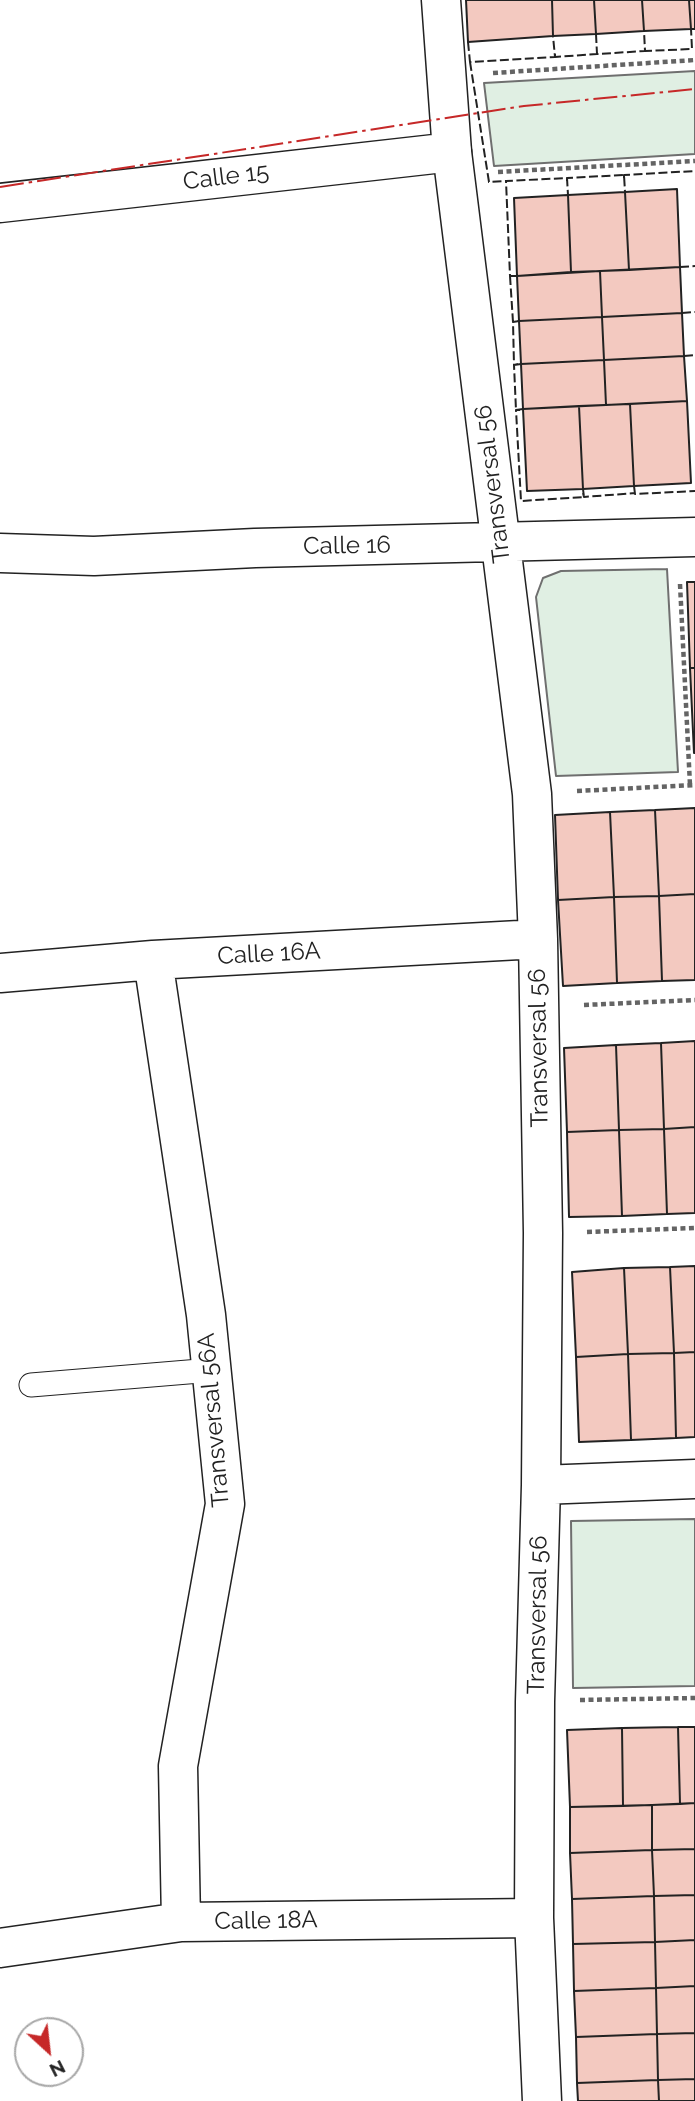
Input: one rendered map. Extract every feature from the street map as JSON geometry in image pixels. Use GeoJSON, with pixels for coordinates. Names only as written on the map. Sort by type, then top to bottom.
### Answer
{"type":"FeatureCollection","features":[{"type":"Feature","properties":{"kind":"street","name":"Transversal 56"},"geometry":{"type":"LineString","coordinates":[[441,0],[454,163],[532,794],[538,939],[542,1233],[534,1918],[542,2101]]}},
{"type":"Feature","properties":{"kind":"street","name":"Calle 15"},"geometry":{"type":"LineString","coordinates":[[0,203],[454,163]]}},
{"type":"Feature","properties":{"kind":"street","name":"Calle 16"},"geometry":{"type":"LineString","coordinates":[[0,553],[94,556],[255,548],[686,537]]}},
{"type":"Feature","properties":{"kind":"street","name":"Calle 16A"},"geometry":{"type":"LineString","coordinates":[[0,973],[153,960],[538,939]]}},
{"type":"Feature","properties":{"kind":"street","name":"Transversal 56A"},"geometry":{"type":"LineString","coordinates":[[153,960],[206,1315],[225,1504],[177,1766],[181,1922]]}},
{"type":"Feature","properties":{"kind":"street"},"geometry":{"type":"LineString","coordinates":[[541,1485],[695,1479]]}},
{"type":"Feature","properties":{"kind":"street","name":"Calle 18A"},"geometry":{"type":"LineString","coordinates":[[0,1948],[181,1922],[534,1918]]}},
{"type":"Feature","properties":{"kind":"lane"},"geometry":{"type":"LineString","coordinates":[[31,1385],[212,1370]]}},
{"type":"Feature","properties":{"kind":"path"},"geometry":{"type":"LineString","coordinates":[[447,76],[695,60]]}},
{"type":"Feature","properties":{"kind":"path"},"geometry":{"type":"LineString","coordinates":[[454,163],[695,161]]}},
{"type":"Feature","properties":{"kind":"path"},"geometry":{"type":"LineString","coordinates":[[532,794],[692,785],[686,537]]}},
{"type":"Feature","properties":{"kind":"path"},"geometry":{"type":"LineString","coordinates":[[538,1007],[695,1000]]}},
{"type":"Feature","properties":{"kind":"path"},"geometry":{"type":"LineString","coordinates":[[542,1233],[695,1228]]}},
{"type":"Feature","properties":{"kind":"path"},"geometry":{"type":"LineString","coordinates":[[536,1702],[695,1698]]}},
{"type":"Feature","properties":{"kind":"green space"},"geometry":{"type":"Polygon","coordinates":[[[695,71],[695,154],[494,166],[484,83],[695,71]]]}},
{"type":"Feature","properties":{"kind":"green space"},"geometry":{"type":"Polygon","coordinates":[[[667,569],[678,772],[556,776],[536,597],[543,578],[561,571],[667,569]]]}},
{"type":"Feature","properties":{"kind":"green space"},"geometry":{"type":"Polygon","coordinates":[[[695,1519],[695,1686],[573,1688],[571,1521],[695,1519]]]}},
{"type":"Feature","properties":{"kind":"building"},"geometry":{"type":"Polygon","coordinates":[[[466,0],[552,0],[553,36],[468,42],[466,0]]]}},
{"type":"Feature","properties":{"kind":"building"},"geometry":{"type":"Polygon","coordinates":[[[552,0],[594,0],[596,34],[553,36],[552,0]]]}},
{"type":"Feature","properties":{"kind":"building"},"geometry":{"type":"Polygon","coordinates":[[[594,0],[642,0],[644,31],[596,34],[594,0]]]}},
{"type":"Feature","properties":{"kind":"building"},"geometry":{"type":"Polygon","coordinates":[[[642,0],[689,0],[691,29],[644,31],[642,0]]]}},
{"type":"Feature","properties":{"kind":"building"},"geometry":{"type":"Polygon","coordinates":[[[689,0],[695,0],[695,29],[691,29],[689,0]]]}},
{"type":"Feature","properties":{"kind":"building"},"geometry":{"type":"Polygon","coordinates":[[[677,189],[680,267],[629,270],[625,192],[677,189]]]}},
{"type":"Feature","properties":{"kind":"building"},"geometry":{"type":"Polygon","coordinates":[[[625,192],[629,270],[571,272],[568,195],[625,192]]]}},
{"type":"Feature","properties":{"kind":"building"},"geometry":{"type":"Polygon","coordinates":[[[568,195],[571,272],[517,276],[514,198],[568,195]]]}},
{"type":"Feature","properties":{"kind":"building"},"geometry":{"type":"Polygon","coordinates":[[[680,267],[682,313],[602,317],[600,271],[680,267]]]}},
{"type":"Feature","properties":{"kind":"building"},"geometry":{"type":"Polygon","coordinates":[[[600,271],[602,317],[519,321],[517,276],[600,271]]]}},
{"type":"Feature","properties":{"kind":"building"},"geometry":{"type":"Polygon","coordinates":[[[682,313],[684,356],[604,360],[602,317],[682,313]]]}},
{"type":"Feature","properties":{"kind":"building"},"geometry":{"type":"Polygon","coordinates":[[[602,317],[604,360],[521,364],[519,321],[602,317]]]}},
{"type":"Feature","properties":{"kind":"building"},"geometry":{"type":"Polygon","coordinates":[[[684,356],[687,401],[606,405],[604,360],[684,356]]]}},
{"type":"Feature","properties":{"kind":"building"},"geometry":{"type":"Polygon","coordinates":[[[604,360],[606,405],[523,409],[521,364],[604,360]]]}},
{"type":"Feature","properties":{"kind":"building"},"geometry":{"type":"Polygon","coordinates":[[[687,401],[691,483],[634,486],[630,404],[687,401]]]}},
{"type":"Feature","properties":{"kind":"building"},"geometry":{"type":"Polygon","coordinates":[[[630,404],[634,486],[583,489],[579,406],[630,404]]]}},
{"type":"Feature","properties":{"kind":"building"},"geometry":{"type":"Polygon","coordinates":[[[579,406],[583,489],[527,491],[523,409],[579,406]]]}},
{"type":"Feature","properties":{"kind":"building"},"geometry":{"type":"Polygon","coordinates":[[[687,582],[695,582],[695,668],[690,668],[687,582]]]}},
{"type":"Feature","properties":{"kind":"building"},"geometry":{"type":"Polygon","coordinates":[[[690,668],[695,668],[695,753],[694,753],[690,668]]]}},
{"type":"Feature","properties":{"kind":"building"},"geometry":{"type":"Polygon","coordinates":[[[695,808],[695,894],[659,896],[655,810],[695,808]]]}},
{"type":"Feature","properties":{"kind":"building"},"geometry":{"type":"Polygon","coordinates":[[[655,810],[659,896],[614,897],[610,812],[655,810]]]}},
{"type":"Feature","properties":{"kind":"building"},"geometry":{"type":"Polygon","coordinates":[[[610,812],[614,897],[558,900],[555,815],[610,812]]]}},
{"type":"Feature","properties":{"kind":"building"},"geometry":{"type":"Polygon","coordinates":[[[695,894],[695,980],[662,981],[659,896],[695,894]]]}},
{"type":"Feature","properties":{"kind":"building"},"geometry":{"type":"Polygon","coordinates":[[[659,896],[662,981],[617,983],[614,897],[659,896]]]}},
{"type":"Feature","properties":{"kind":"building"},"geometry":{"type":"Polygon","coordinates":[[[614,897],[617,983],[563,986],[558,900],[614,897]]]}},
{"type":"Feature","properties":{"kind":"building"},"geometry":{"type":"Polygon","coordinates":[[[695,1041],[695,1127],[664,1129],[661,1043],[695,1041]]]}},
{"type":"Feature","properties":{"kind":"building"},"geometry":{"type":"Polygon","coordinates":[[[661,1043],[664,1129],[619,1130],[616,1045],[661,1043]]]}},
{"type":"Feature","properties":{"kind":"building"},"geometry":{"type":"Polygon","coordinates":[[[616,1045],[619,1130],[567,1132],[564,1048],[616,1045]]]}},
{"type":"Feature","properties":{"kind":"building"},"geometry":{"type":"Polygon","coordinates":[[[695,1127],[695,1213],[667,1214],[664,1129],[695,1127]]]}},
{"type":"Feature","properties":{"kind":"building"},"geometry":{"type":"Polygon","coordinates":[[[664,1129],[667,1214],[622,1216],[619,1130],[664,1129]]]}},
{"type":"Feature","properties":{"kind":"building"},"geometry":{"type":"Polygon","coordinates":[[[619,1130],[622,1216],[569,1217],[567,1132],[619,1130]]]}},
{"type":"Feature","properties":{"kind":"building"},"geometry":{"type":"Polygon","coordinates":[[[695,1266],[695,1352],[674,1353],[670,1267],[695,1266]]]}},
{"type":"Feature","properties":{"kind":"building"},"geometry":{"type":"Polygon","coordinates":[[[670,1267],[674,1353],[628,1354],[624,1268],[670,1267]]]}},
{"type":"Feature","properties":{"kind":"building"},"geometry":{"type":"Polygon","coordinates":[[[624,1268],[628,1354],[576,1357],[572,1272],[624,1268]]]}},
{"type":"Feature","properties":{"kind":"building"},"geometry":{"type":"Polygon","coordinates":[[[695,1352],[695,1437],[676,1438],[674,1353],[695,1352]]]}},
{"type":"Feature","properties":{"kind":"building"},"geometry":{"type":"Polygon","coordinates":[[[674,1353],[676,1438],[631,1440],[628,1354],[674,1353]]]}},
{"type":"Feature","properties":{"kind":"building"},"geometry":{"type":"Polygon","coordinates":[[[628,1354],[631,1440],[579,1442],[576,1357],[628,1354]]]}},
{"type":"Feature","properties":{"kind":"building"},"geometry":{"type":"Polygon","coordinates":[[[678,1727],[680,1804],[623,1806],[622,1728],[678,1727]]]}},
{"type":"Feature","properties":{"kind":"building"},"geometry":{"type":"Polygon","coordinates":[[[678,1727],[695,1727],[695,1803],[680,1804],[678,1727]]]}},
{"type":"Feature","properties":{"kind":"building"},"geometry":{"type":"Polygon","coordinates":[[[622,1728],[623,1806],[570,1807],[567,1730],[622,1728]]]}},
{"type":"Feature","properties":{"kind":"building"},"geometry":{"type":"Polygon","coordinates":[[[695,1803],[695,1849],[652,1850],[652,1805],[695,1803]]]}},
{"type":"Feature","properties":{"kind":"building"},"geometry":{"type":"Polygon","coordinates":[[[652,1805],[652,1850],[570,1853],[570,1807],[652,1805]]]}},
{"type":"Feature","properties":{"kind":"building"},"geometry":{"type":"Polygon","coordinates":[[[695,1849],[695,1895],[654,1896],[652,1850],[695,1849]]]}},
{"type":"Feature","properties":{"kind":"building"},"geometry":{"type":"Polygon","coordinates":[[[652,1850],[654,1896],[572,1899],[570,1853],[652,1850]]]}},
{"type":"Feature","properties":{"kind":"building"},"geometry":{"type":"Polygon","coordinates":[[[695,1895],[695,1940],[655,1942],[654,1896],[695,1895]]]}},
{"type":"Feature","properties":{"kind":"building"},"geometry":{"type":"Polygon","coordinates":[[[654,1896],[655,1942],[573,1944],[572,1899],[654,1896]]]}},
{"type":"Feature","properties":{"kind":"building"},"geometry":{"type":"Polygon","coordinates":[[[695,1940],[695,1986],[656,1988],[655,1942],[695,1940]]]}},
{"type":"Feature","properties":{"kind":"building"},"geometry":{"type":"Polygon","coordinates":[[[655,1942],[656,1988],[574,1991],[573,1944],[655,1942]]]}},
{"type":"Feature","properties":{"kind":"building"},"geometry":{"type":"Polygon","coordinates":[[[695,1986],[695,2033],[657,2034],[656,1988],[695,1986]]]}},
{"type":"Feature","properties":{"kind":"building"},"geometry":{"type":"Polygon","coordinates":[[[656,1988],[657,2034],[576,2037],[574,1991],[656,1988]]]}},
{"type":"Feature","properties":{"kind":"building"},"geometry":{"type":"Polygon","coordinates":[[[695,2033],[695,2079],[658,2080],[657,2034],[695,2033]]]}},
{"type":"Feature","properties":{"kind":"building"},"geometry":{"type":"Polygon","coordinates":[[[657,2034],[658,2080],[577,2083],[576,2037],[657,2034]]]}},
{"type":"Feature","properties":{"kind":"building"},"geometry":{"type":"Polygon","coordinates":[[[695,2079],[695,2101],[659,2101],[658,2080],[695,2079]]]}},
{"type":"Feature","properties":{"kind":"building"},"geometry":{"type":"Polygon","coordinates":[[[658,2080],[659,2101],[578,2101],[577,2083],[658,2080]]]}},
{"type":"Feature","properties":{"kind":"fence"},"geometry":{"type":"LineString","coordinates":[[645,49],[692,49],[691,29]]}},
{"type":"Feature","properties":{"kind":"fence"},"geometry":{"type":"LineString","coordinates":[[596,34],[597,54],[645,51],[644,31]]}},
{"type":"Feature","properties":{"kind":"fence"},"geometry":{"type":"LineString","coordinates":[[468,42],[470,62],[555,57],[553,36]]}},
{"type":"Feature","properties":{"kind":"fence"},"geometry":{"type":"LineString","coordinates":[[555,54],[555,57],[597,54],[597,51]]}},
{"type":"Feature","properties":{"kind":"fence"},"geometry":{"type":"LineString","coordinates":[[470,62],[489,182],[506,181]]}},
{"type":"Feature","properties":{"kind":"fence"},"geometry":{"type":"LineString","coordinates":[[624,178],[624,175],[695,171]]}},
{"type":"Feature","properties":{"kind":"fence"},"geometry":{"type":"LineString","coordinates":[[567,181],[567,178],[624,175],[625,192]]}},
{"type":"Feature","properties":{"kind":"fence"},"geometry":{"type":"LineString","coordinates":[[517,276],[510,276],[506,181],[567,178],[568,195]]}},
{"type":"Feature","properties":{"kind":"fence"},"geometry":{"type":"LineString","coordinates":[[680,267],[695,266]]}},
{"type":"Feature","properties":{"kind":"fence"},"geometry":{"type":"LineString","coordinates":[[510,276],[513,322],[519,321],[513,322],[514,365],[521,364]]}},
{"type":"Feature","properties":{"kind":"fence"},"geometry":{"type":"LineString","coordinates":[[682,313],[695,312]]}},
{"type":"Feature","properties":{"kind":"fence"},"geometry":{"type":"LineString","coordinates":[[684,356],[695,355]]}},
{"type":"Feature","properties":{"kind":"fence"},"geometry":{"type":"LineString","coordinates":[[518,364],[514,365],[516,410],[520,410]]}},
{"type":"Feature","properties":{"kind":"fence"},"geometry":{"type":"LineString","coordinates":[[523,409],[516,410],[521,501],[584,497],[583,489]]}},
{"type":"Feature","properties":{"kind":"fence"},"geometry":{"type":"LineString","coordinates":[[634,486],[635,494],[695,491]]}},
{"type":"Feature","properties":{"kind":"fence"},"geometry":{"type":"LineString","coordinates":[[583,493],[584,497],[635,493]]}},
{"type":"Feature","properties":{"kind":"power"},"geometry":{"type":"LineString","coordinates":[[0,187],[524,106],[695,89]]}}]}
